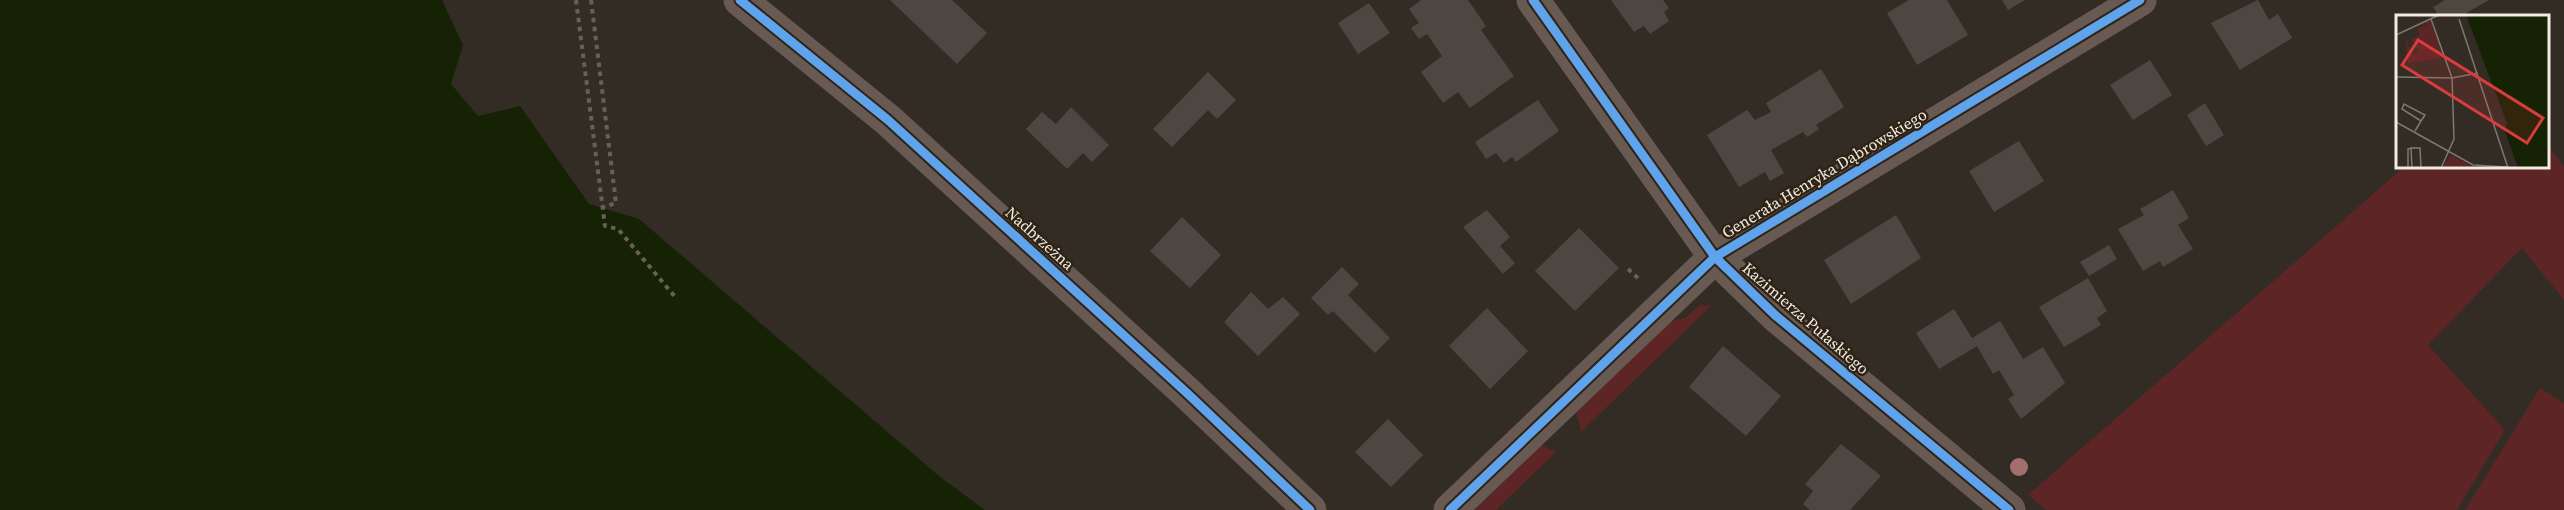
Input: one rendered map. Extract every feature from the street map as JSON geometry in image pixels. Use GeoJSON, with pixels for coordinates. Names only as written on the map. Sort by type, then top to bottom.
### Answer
{"type":"FeatureCollection","features":[{"type":"Feature","properties":{"kind":"street","name":"Nadbrzeżna"},"geometry":{"type":"LineString","coordinates":[[740,0],[888,120],[1188,394],[1310,510]]}},
{"type":"Feature","properties":{"kind":"street","name":"Kazimierza Pułaskiego"},"geometry":{"type":"LineString","coordinates":[[1533,0],[1715,257],[1775,315],[2009,510]]}},
{"type":"Feature","properties":{"kind":"street","name":"Generała Henryka Dąbrowskiego"},"geometry":{"type":"LineString","coordinates":[[1450,510],[1715,257],[2140,0]]}},
{"type":"Feature","properties":{"kind":"path"},"geometry":{"type":"LineString","coordinates":[[576,0],[604,226],[618,229],[676,298]]}},
{"type":"Feature","properties":{"kind":"path"},"geometry":{"type":"LineString","coordinates":[[591,0],[616,203],[603,207]]}},
{"type":"Feature","properties":{"kind":"path"},"geometry":{"type":"LineString","coordinates":[[1628,269],[1647,286]]}},
{"type":"Feature","properties":{"kind":"shaded area"},"geometry":{"type":"Polygon","coordinates":[[[0,0],[442,0],[463,45],[451,84],[478,116],[520,106],[589,204],[639,219],[940,477],[985,510],[0,510],[0,0]]]}},
{"type":"Feature","properties":{"kind":"shaded area"},"geometry":{"type":"Polygon","coordinates":[[[2549,146],[2564,166],[2564,300],[2522,248],[2428,345],[2505,430],[2457,510],[2047,510],[2028,495],[2403,168],[2549,168],[2549,146]]]}},
{"type":"Feature","properties":{"kind":"shaded area"},"geometry":{"type":"Polygon","coordinates":[[[1700,305],[1711,306],[1581,432],[1576,412],[1671,321],[1685,318],[1700,305]]]}},
{"type":"Feature","properties":{"kind":"shaded area"},"geometry":{"type":"Polygon","coordinates":[[[2540,388],[2564,403],[2564,510],[2465,510],[2540,388]]]}},
{"type":"Feature","properties":{"kind":"shaded area"},"geometry":{"type":"Polygon","coordinates":[[[1541,445],[1556,452],[1496,510],[1475,510],[1541,445]]]}},
{"type":"Feature","properties":{"kind":"building"},"geometry":{"type":"Polygon","coordinates":[[[890,0],[952,0],[987,33],[957,64],[890,0]]]}},
{"type":"Feature","properties":{"kind":"building"},"geometry":{"type":"Polygon","coordinates":[[[1421,0],[1468,0],[1486,26],[1481,30],[1514,76],[1470,108],[1458,92],[1443,103],[1421,72],[1442,56],[1427,34],[1419,39],[1411,28],[1419,23],[1409,9],[1421,0]]]}},
{"type":"Feature","properties":{"kind":"building"},"geometry":{"type":"Polygon","coordinates":[[[1611,0],[1663,0],[1669,8],[1664,12],[1669,21],[1650,34],[1644,26],[1634,32],[1611,0]]]}},
{"type":"Feature","properties":{"kind":"building"},"geometry":{"type":"Polygon","coordinates":[[[1909,0],[1947,0],[1968,35],[1917,65],[1887,13],[1909,0]]]}},
{"type":"Feature","properties":{"kind":"building"},"geometry":{"type":"Polygon","coordinates":[[[2002,0],[2025,0],[2008,10],[2002,0]]]}},
{"type":"Feature","properties":{"kind":"building"},"geometry":{"type":"Polygon","coordinates":[[[2258,0],[2269,20],[2278,14],[2292,38],[2240,70],[2211,23],[2258,0]]]}},
{"type":"Feature","properties":{"kind":"building"},"geometry":{"type":"Polygon","coordinates":[[[2445,0],[2489,0],[2463,15],[2438,15],[2433,7],[2445,0]]]}},
{"type":"Feature","properties":{"kind":"building"},"geometry":{"type":"Polygon","coordinates":[[[1369,3],[1390,33],[1358,54],[1338,23],[1369,3]]]}},
{"type":"Feature","properties":{"kind":"building"},"geometry":{"type":"Polygon","coordinates":[[[2150,60],[2172,95],[2133,120],[2110,85],[2150,60]]]}},
{"type":"Feature","properties":{"kind":"building"},"geometry":{"type":"Polygon","coordinates":[[[1821,69],[1844,107],[1816,125],[1819,129],[1807,137],[1803,132],[1771,150],[1784,173],[1770,181],[1765,172],[1739,187],[1707,135],[1747,110],[1755,120],[1771,112],[1766,103],[1821,69]]]}},
{"type":"Feature","properties":{"kind":"building"},"geometry":{"type":"Polygon","coordinates":[[[1208,72],[1236,100],[1217,119],[1208,110],[1172,147],[1153,129],[1208,72]]]}},
{"type":"Feature","properties":{"kind":"building"},"geometry":{"type":"Polygon","coordinates":[[[1538,100],[1559,131],[1516,162],[1512,157],[1504,163],[1496,153],[1486,159],[1475,142],[1538,100]]]}},
{"type":"Feature","properties":{"kind":"building"},"geometry":{"type":"Polygon","coordinates":[[[2205,103],[2224,135],[2206,146],[2187,115],[2205,103]]]}},
{"type":"Feature","properties":{"kind":"building"},"geometry":{"type":"Polygon","coordinates":[[[1071,107],[1109,145],[1092,162],[1083,153],[1067,169],[1026,129],[1042,112],[1056,124],[1071,107]]]}},
{"type":"Feature","properties":{"kind":"building"},"geometry":{"type":"Polygon","coordinates":[[[2019,141],[2044,181],[1994,212],[1969,171],[2019,141]]]}},
{"type":"Feature","properties":{"kind":"building"},"geometry":{"type":"Polygon","coordinates":[[[2173,190],[2189,218],[2178,225],[2193,249],[2163,267],[2160,261],[2143,271],[2118,229],[2144,215],[2140,209],[2173,190]]]}},
{"type":"Feature","properties":{"kind":"building"},"geometry":{"type":"Polygon","coordinates":[[[1487,210],[1510,237],[1500,246],[1515,263],[1503,274],[1463,227],[1487,210]]]}},
{"type":"Feature","properties":{"kind":"building"},"geometry":{"type":"Polygon","coordinates":[[[1896,215],[1921,258],[1851,304],[1824,260],[1896,215]]]}},
{"type":"Feature","properties":{"kind":"building"},"geometry":{"type":"Polygon","coordinates":[[[1182,217],[1221,255],[1190,288],[1150,251],[1182,217]]]}},
{"type":"Feature","properties":{"kind":"building"},"geometry":{"type":"Polygon","coordinates":[[[1579,228],[1619,268],[1575,311],[1535,271],[1579,228]]]}},
{"type":"Feature","properties":{"kind":"building"},"geometry":{"type":"Polygon","coordinates":[[[2109,245],[2117,259],[2089,276],[2080,262],[2109,245]]]}},
{"type":"Feature","properties":{"kind":"building"},"geometry":{"type":"Polygon","coordinates":[[[1342,267],[1359,284],[1348,295],[1390,338],[1375,353],[1333,311],[1328,315],[1311,298],[1342,267]]]}},
{"type":"Feature","properties":{"kind":"building"},"geometry":{"type":"Polygon","coordinates":[[[2088,278],[2107,311],[2097,318],[2101,325],[2064,347],[2039,307],[2088,278]]]}},
{"type":"Feature","properties":{"kind":"building"},"geometry":{"type":"Polygon","coordinates":[[[1251,292],[1268,309],[1283,297],[1300,314],[1258,356],[1224,322],[1251,292]]]}},
{"type":"Feature","properties":{"kind":"building"},"geometry":{"type":"Polygon","coordinates":[[[1487,308],[1528,351],[1490,389],[1449,346],[1487,308]]]}},
{"type":"Feature","properties":{"kind":"building"},"geometry":{"type":"Polygon","coordinates":[[[1954,309],[1972,338],[2000,321],[2023,359],[2043,347],[2065,383],[2021,419],[2008,399],[2014,395],[1999,370],[1993,374],[1977,346],[1939,369],[1916,333],[1954,309]]]}},
{"type":"Feature","properties":{"kind":"building"},"geometry":{"type":"Polygon","coordinates":[[[1723,346],[1781,396],[1746,436],[1689,387],[1723,346]]]}},
{"type":"Feature","properties":{"kind":"building"},"geometry":{"type":"Polygon","coordinates":[[[1388,419],[1423,455],[1391,487],[1355,452],[1388,419]]]}},
{"type":"Feature","properties":{"kind":"building"},"geometry":{"type":"Polygon","coordinates":[[[1841,444],[1881,476],[1850,510],[1810,510],[1803,504],[1813,491],[1805,484],[1841,444]]]}},
{"type":"Feature","properties":{"kind":"cycle path"},"geometry":{"type":"LineString","coordinates":[[740,0],[888,120],[1188,394],[1310,510]]}},
{"type":"Feature","properties":{"kind":"cycle path"},"geometry":{"type":"LineString","coordinates":[[1533,0],[1715,257],[1775,315],[2009,510]]}},
{"type":"Feature","properties":{"kind":"cycle path"},"geometry":{"type":"LineString","coordinates":[[1450,510],[1715,257],[2140,0]]}}]}
